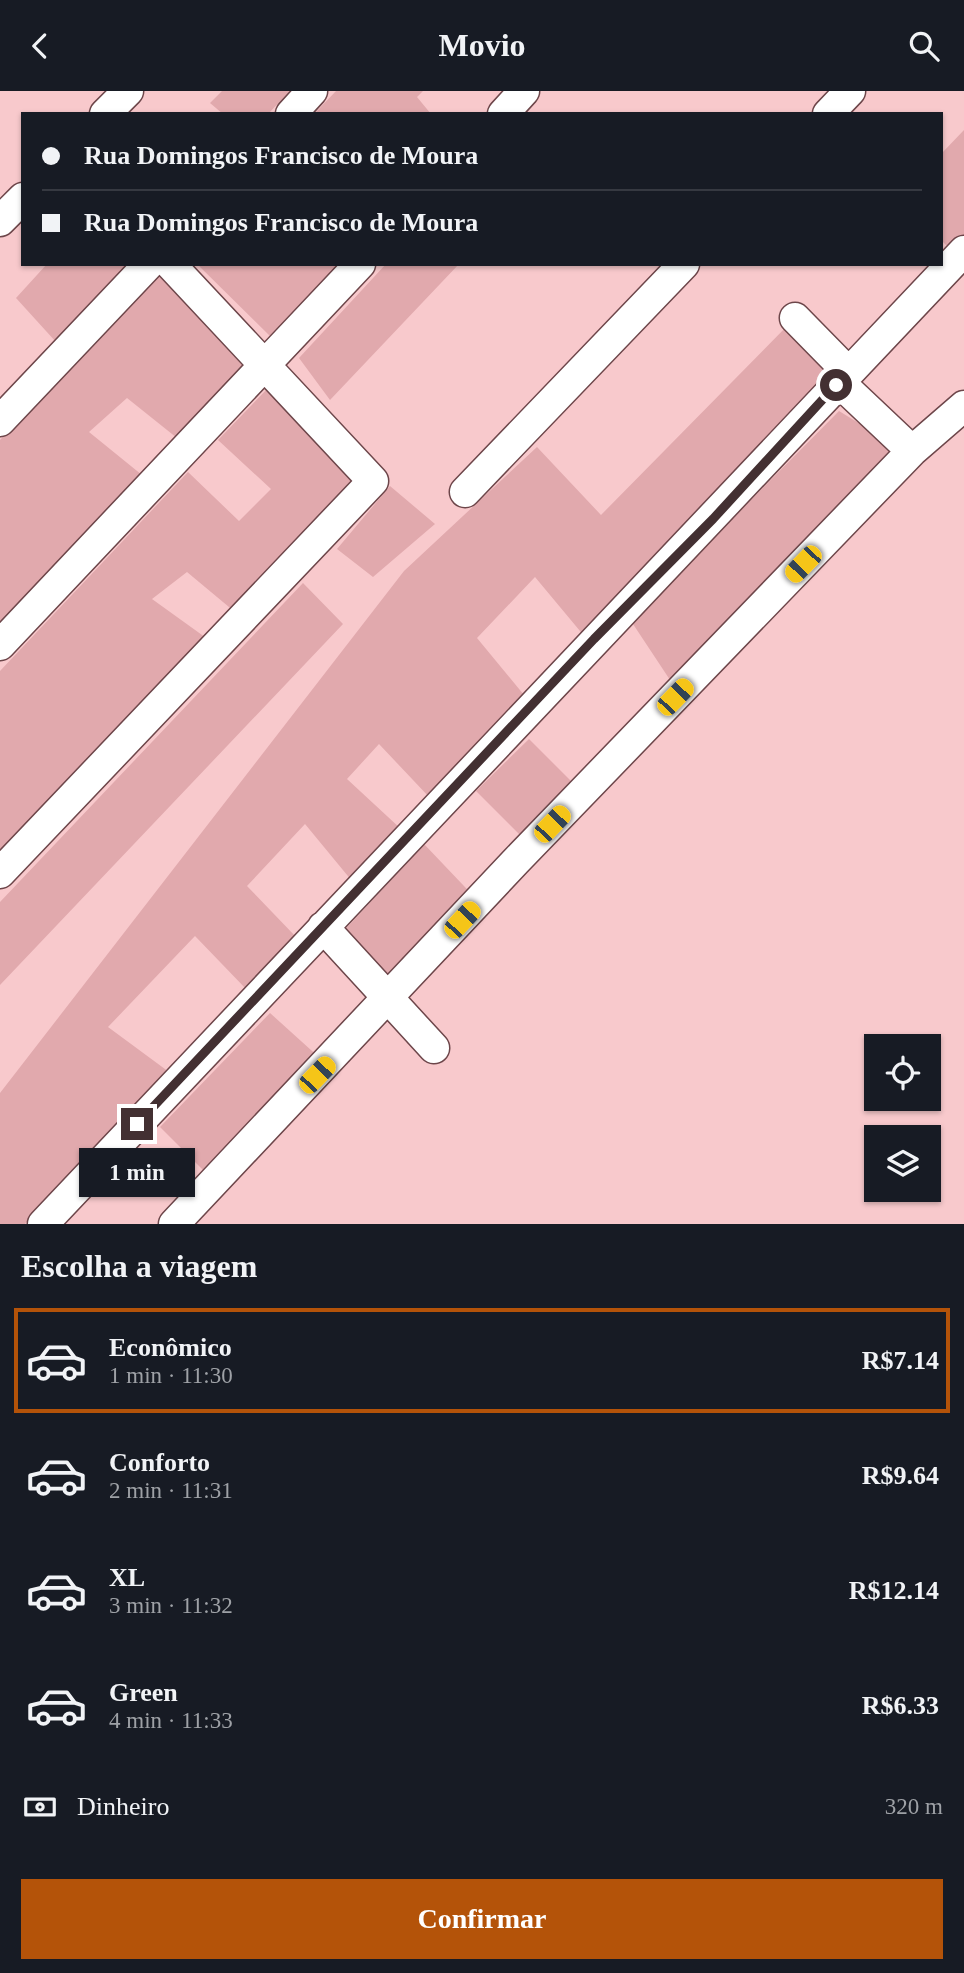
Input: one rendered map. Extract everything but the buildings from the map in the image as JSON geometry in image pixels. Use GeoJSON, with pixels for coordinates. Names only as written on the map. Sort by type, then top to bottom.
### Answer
{"type":"FeatureCollection","features":[{"type":"Feature","properties":{"kind":"street"},"geometry":{"type":"LineString","coordinates":[[107,112],[128,91]]}},
{"type":"Feature","properties":{"kind":"street"},"geometry":{"type":"LineString","coordinates":[[293,112],[312,91]]}},
{"type":"Feature","properties":{"kind":"street"},"geometry":{"type":"LineString","coordinates":[[505,112],[524,91]]}},
{"type":"Feature","properties":{"kind":"street"},"geometry":{"type":"LineString","coordinates":[[830,112],[850,91]]}},
{"type":"Feature","properties":{"kind":"street"},"geometry":{"type":"LineString","coordinates":[[0,221],[21,200]]}},
{"type":"Feature","properties":{"kind":"street"},"geometry":{"type":"LineString","coordinates":[[43,1224],[964,251]]}},
{"type":"Feature","properties":{"kind":"street"},"geometry":{"type":"LineString","coordinates":[[0,421],[147,266]]}},
{"type":"Feature","properties":{"kind":"street"},"geometry":{"type":"LineString","coordinates":[[0,873],[373,481],[172,266]]}},
{"type":"Feature","properties":{"kind":"street"},"geometry":{"type":"LineString","coordinates":[[0,645],[358,266]]}},
{"type":"Feature","properties":{"kind":"street"},"geometry":{"type":"LineString","coordinates":[[465,492],[682,266]]}},
{"type":"Feature","properties":{"kind":"street"},"geometry":{"type":"LineString","coordinates":[[795,318],[843,377],[912,451]]}},
{"type":"Feature","properties":{"kind":"street"},"geometry":{"type":"LineString","coordinates":[[174,1224],[516,860],[912,451],[964,406]]}},
{"type":"Feature","properties":{"kind":"street"},"geometry":{"type":"LineString","coordinates":[[323,927],[434,1048]]}},
{"type":"Feature","properties":{"kind":"shaded area"},"geometry":{"type":"Polygon","coordinates":[[[222,91],[290,91],[270,112],[221,112],[210,103],[222,91]]]}},
{"type":"Feature","properties":{"kind":"shaded area"},"geometry":{"type":"Polygon","coordinates":[[[336,91],[423,91],[417,97],[429,112],[316,112],[336,91]]]}},
{"type":"Feature","properties":{"kind":"shaded area"},"geometry":{"type":"Polygon","coordinates":[[[964,130],[964,243],[954,253],[943,242],[943,152],[964,130]]]}},
{"type":"Feature","properties":{"kind":"shaded area"},"geometry":{"type":"Polygon","coordinates":[[[45,266],[129,266],[56,342],[16,298],[45,266]]]}},
{"type":"Feature","properties":{"kind":"shaded area"},"geometry":{"type":"Polygon","coordinates":[[[199,266],[340,266],[271,337],[199,266]]]}},
{"type":"Feature","properties":{"kind":"shaded area"},"geometry":{"type":"Polygon","coordinates":[[[384,266],[457,266],[330,400],[299,358],[384,266]]]}},
{"type":"Feature","properties":{"kind":"shaded area"},"geometry":{"type":"Polygon","coordinates":[[[157,274],[249,362],[177,438],[127,398],[89,432],[142,475],[0,626],[0,440],[157,274]]]}},
{"type":"Feature","properties":{"kind":"shaded area"},"geometry":{"type":"Polygon","coordinates":[[[789,324],[832,377],[585,637],[535,577],[477,638],[524,695],[430,798],[379,744],[347,779],[401,829],[352,881],[305,824],[247,886],[297,938],[247,990],[195,936],[108,1027],[169,1072],[25,1224],[0,1224],[0,1093],[404,571],[537,447],[601,515],[789,324]]]}},
{"type":"Feature","properties":{"kind":"shaded area"},"geometry":{"type":"Polygon","coordinates":[[[268,388],[358,482],[235,612],[187,572],[152,599],[209,640],[0,861],[0,671],[188,472],[239,521],[271,489],[218,440],[268,388]]]}},
{"type":"Feature","properties":{"kind":"shaded area"},"geometry":{"type":"Polygon","coordinates":[[[839,411],[901,449],[674,686],[631,621],[839,411]]]}},
{"type":"Feature","properties":{"kind":"shaded area"},"geometry":{"type":"Polygon","coordinates":[[[390,486],[435,524],[373,577],[337,549],[390,486]]]}},
{"type":"Feature","properties":{"kind":"shaded area"},"geometry":{"type":"Polygon","coordinates":[[[303,583],[343,624],[0,985],[0,902],[303,583]]]}},
{"type":"Feature","properties":{"kind":"shaded area"},"geometry":{"type":"Polygon","coordinates":[[[529,739],[585,795],[533,848],[476,791],[529,739]]]}},
{"type":"Feature","properties":{"kind":"shaded area"},"geometry":{"type":"Polygon","coordinates":[[[424,844],[483,906],[390,989],[342,933],[424,844]]]}},
{"type":"Feature","properties":{"kind":"shaded area"},"geometry":{"type":"Polygon","coordinates":[[[270,1013],[322,1060],[217,1184],[160,1127],[270,1013]]]}},
{"type":"Feature","properties":{"kind":"route"},"geometry":{"type":"LineString","coordinates":[[137,1124],[594,639],[713,519],[836,385]]}}]}
